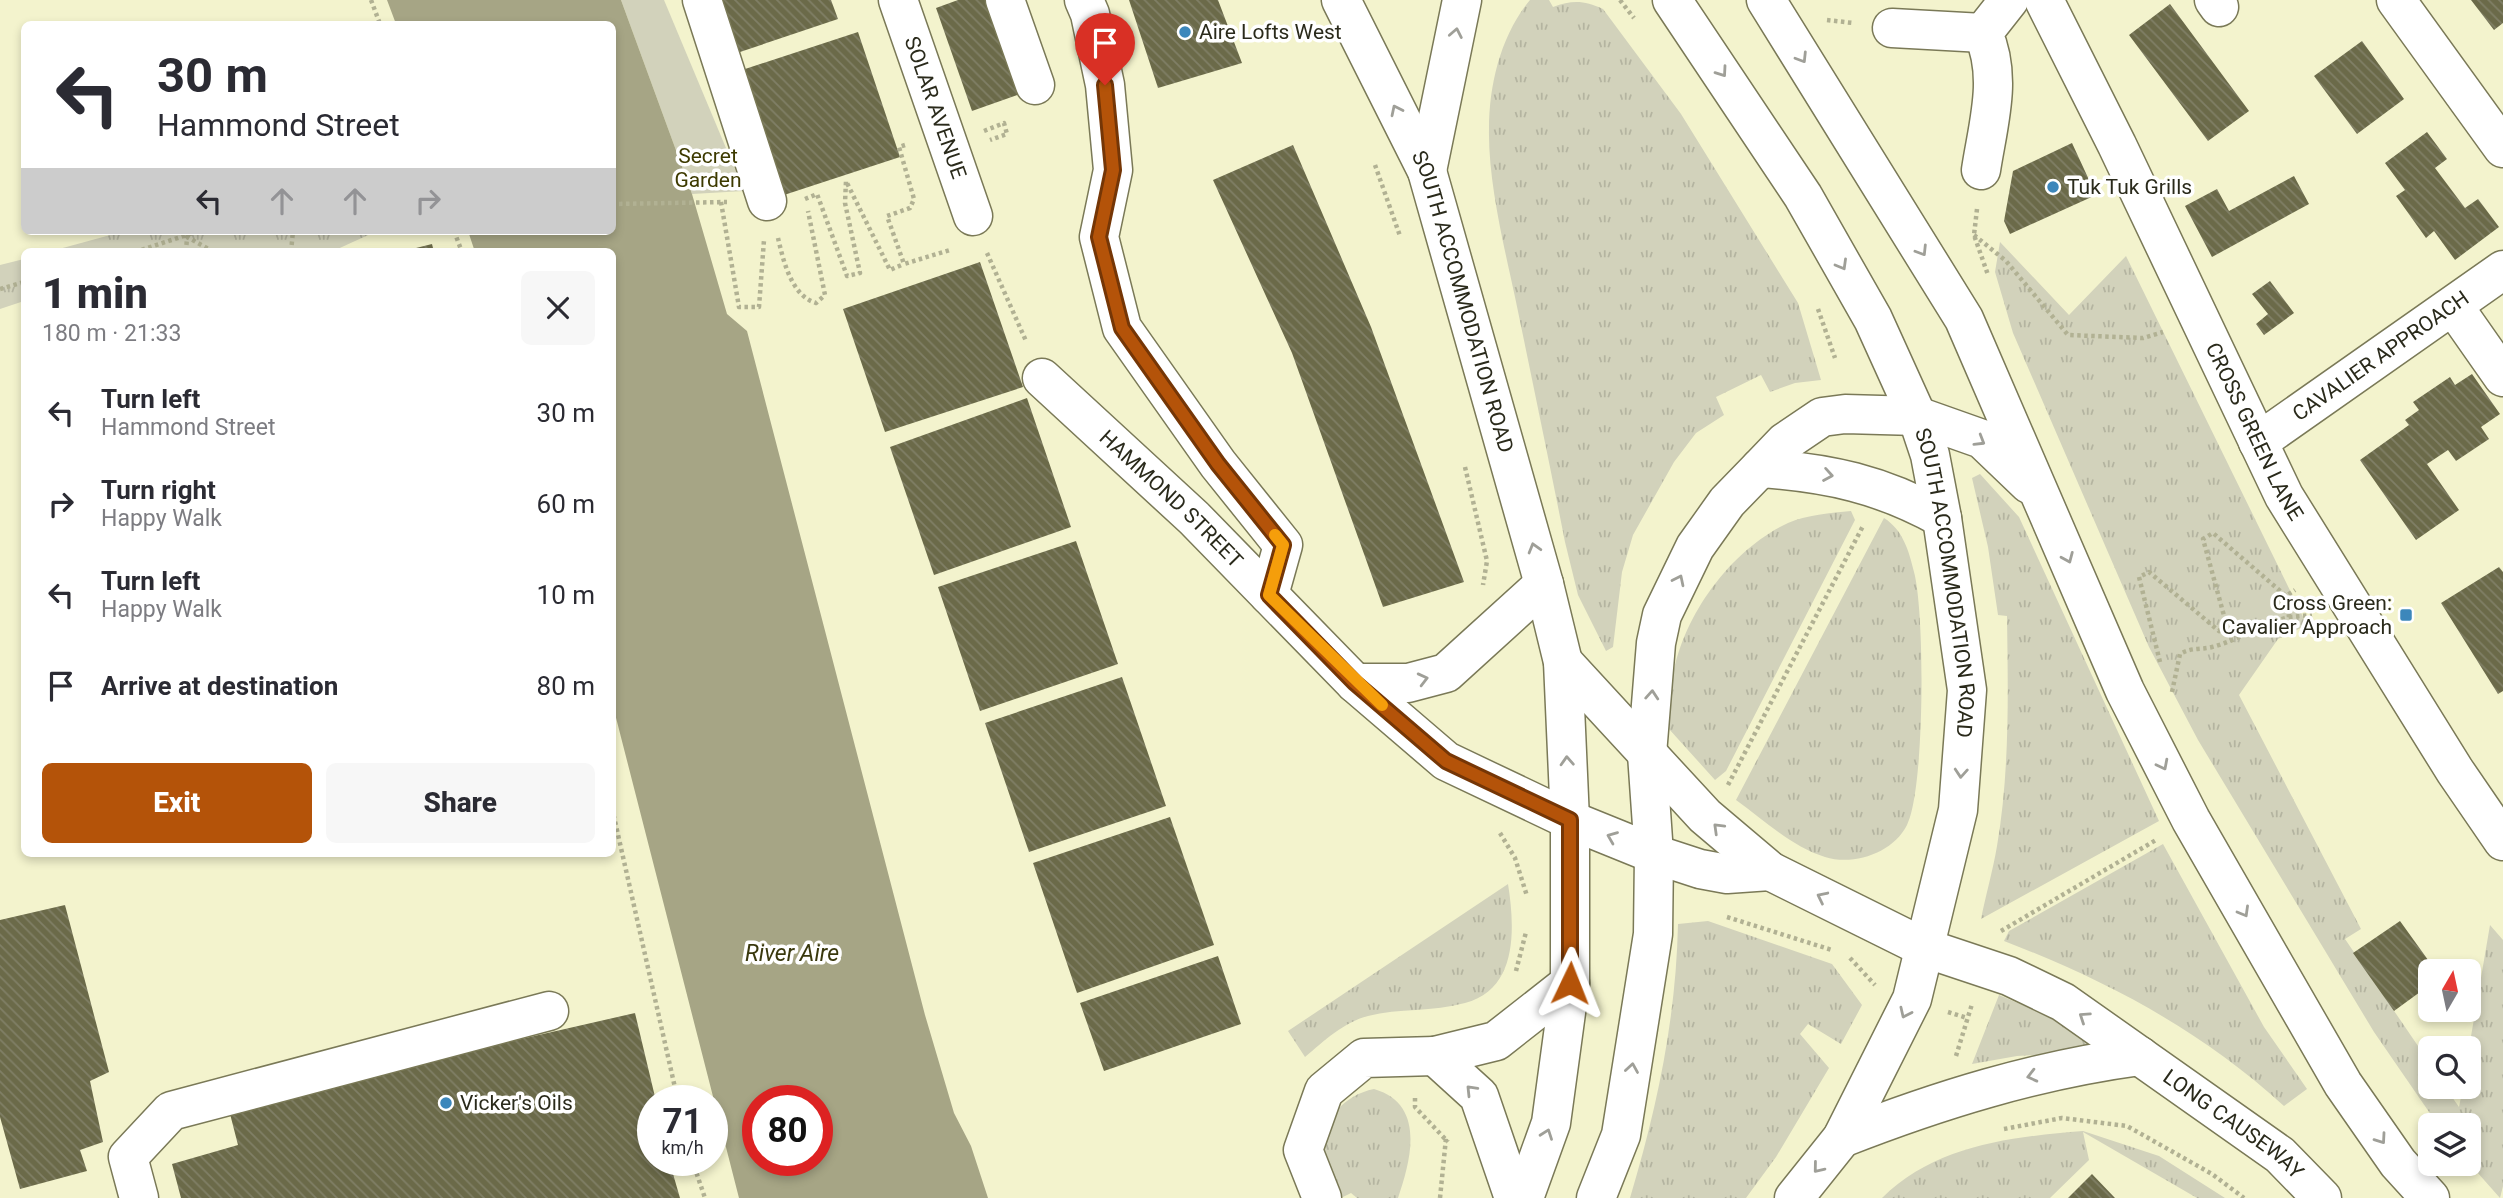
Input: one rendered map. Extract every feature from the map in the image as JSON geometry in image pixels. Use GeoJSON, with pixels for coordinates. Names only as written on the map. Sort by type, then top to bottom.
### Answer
{"type":"FeatureCollection","features":[{"type":"Feature","properties":{"kind":"main road"},"geometry":{"type":"LineString","coordinates":[[702,0],[766,195]]}},
{"type":"Feature","properties":{"kind":"main road","name":"SOLAR AVENUE"},"geometry":{"type":"LineString","coordinates":[[898,0],[958,133],[977,228]]}},
{"type":"Feature","properties":{"kind":"main road"},"geometry":{"type":"LineString","coordinates":[[1005,0],[1035,85]]}},
{"type":"Feature","properties":{"kind":"main road"},"geometry":{"type":"LineString","coordinates":[[1084,0],[1090,14],[1105,85],[1113,170],[1099,237],[1122,328],[1218,464],[1283,545],[1269,595]]}},
{"type":"Feature","properties":{"kind":"main road","name":"SOUTH ACCOMMODATION ROAD"},"geometry":{"type":"LineString","coordinates":[[1341,0],[1427,171],[1545,584],[1563,662],[1570,820],[1571,964],[1551,1123],[1524,1198]]}},
{"type":"Feature","properties":{"kind":"main road"},"geometry":{"type":"LineString","coordinates":[[1427,171],[1462,0]]}},
{"type":"Feature","properties":{"kind":"main road"},"geometry":{"type":"LineString","coordinates":[[1766,0],[1964,319],[2126,691],[2191,820],[2343,1084],[2398,1163],[2427,1194]]}},
{"type":"Feature","properties":{"kind":"main road"},"geometry":{"type":"LineString","coordinates":[[1983,33],[2009,0]]}},
{"type":"Feature","properties":{"kind":"main road","name":"CROSS GREEN LANE"},"geometry":{"type":"LineString","coordinates":[[2044,0],[2117,145],[2284,496],[2455,771],[2503,841]]}},
{"type":"Feature","properties":{"kind":"main road"},"geometry":{"type":"LineString","coordinates":[[2396,0],[2503,148]]}},
{"type":"Feature","properties":{"kind":"main road","name":"SOUTH ACCOMMODATION ROAD"},"geometry":{"type":"LineString","coordinates":[[1678,5],[1803,196],[1873,320],[1917,416],[1930,455],[1942,518],[1967,690],[1958,810],[1912,999],[1842,1138],[1794,1198]]}},
{"type":"Feature","properties":{"kind":"main road"},"geometry":{"type":"LineString","coordinates":[[1892,28],[1983,33]]}},
{"type":"Feature","properties":{"kind":"main road"},"geometry":{"type":"LineString","coordinates":[[1981,170],[1996,74],[1992,52],[1983,33]]}},
{"type":"Feature","properties":{"kind":"main road","name":"CAVALIER APPROACH"},"geometry":{"type":"LineString","coordinates":[[2258,442],[2454,307],[2503,270]]}},
{"type":"Feature","properties":{"kind":"main road"},"geometry":{"type":"LineString","coordinates":[[2454,307],[2503,377]]}},
{"type":"Feature","properties":{"kind":"main road","name":"HAMMOND STREET"},"geometry":{"type":"LineString","coordinates":[[1042,378],[1194,518],[1355,683],[1446,761],[1570,820],[1654,854],[1700,869],[1727,874],[1770,872]]}},
{"type":"Feature","properties":{"kind":"main road"},"geometry":{"type":"LineString","coordinates":[[1596,1198],[1621,1135],[1654,934],[1654,854],[1647,754],[1656,643],[1662,615],[1695,547],[1727,502],[1760,468],[1786,442],[1822,417],[1845,414],[1917,416],[1982,439],[2041,495]]}},
{"type":"Feature","properties":{"kind":"main road"},"geometry":{"type":"LineString","coordinates":[[1760,468],[1810,471],[1871,485],[1906,498],[1942,518]]}},
{"type":"Feature","properties":{"kind":"main road"},"geometry":{"type":"LineString","coordinates":[[1355,683],[1408,683],[1446,673],[1545,584]]}},
{"type":"Feature","properties":{"kind":"main road"},"geometry":{"type":"LineString","coordinates":[[1563,662],[1705,816],[1770,872]]}},
{"type":"Feature","properties":{"kind":"main road","name":"LONG CAUSEWAY"},"geometry":{"type":"LineString","coordinates":[[1770,872],[1925,948],[2009,975],[2063,1002],[2280,1154],[2322,1198]]}},
{"type":"Feature","properties":{"kind":"main road"},"geometry":{"type":"LineString","coordinates":[[1322,1198],[1303,1150],[1324,1091],[1364,1058],[1435,1056],[1496,1041],[1571,964]]}},
{"type":"Feature","properties":{"kind":"main road"},"geometry":{"type":"LineString","coordinates":[[139,1198],[128,1157],[171,1111],[549,1011]]}},
{"type":"Feature","properties":{"kind":"main road"},"geometry":{"type":"LineString","coordinates":[[1435,1056],[1479,1096],[1514,1198]]}},
{"type":"Feature","properties":{"kind":"main road"},"geometry":{"type":"LineString","coordinates":[[1842,1138],[1967,1092],[2065,1068],[2140,1056]]}},
{"type":"Feature","properties":{"kind":"path"},"geometry":{"type":"LineString","coordinates":[[371,0],[379,21]]}},
{"type":"Feature","properties":{"kind":"path"},"geometry":{"type":"LineString","coordinates":[[1816,18],[1892,28]]}},
{"type":"Feature","properties":{"kind":"path"},"geometry":{"type":"LineString","coordinates":[[904,264],[887,216],[910,208],[914,199],[899,147],[1004,123],[1007,134],[985,142]]}},
{"type":"Feature","properties":{"kind":"path"},"geometry":{"type":"LineString","coordinates":[[1374,160],[1405,249]]}},
{"type":"Feature","properties":{"kind":"path"},"geometry":{"type":"LineString","coordinates":[[1981,170],[1974,235],[1991,285]]}},
{"type":"Feature","properties":{"kind":"path"},"geometry":{"type":"LineString","coordinates":[[766,195],[786,273],[809,301],[816,303],[825,295],[805,199],[817,194],[847,276],[860,273],[845,203],[846,181],[890,270],[977,228],[1042,378]]}},
{"type":"Feature","properties":{"kind":"path"},"geometry":{"type":"LineString","coordinates":[[616,204],[721,202],[739,307],[759,307],[766,195]]}},
{"type":"Feature","properties":{"kind":"path"},"geometry":{"type":"LineString","coordinates":[[149,248],[191,235]]}},
{"type":"Feature","properties":{"kind":"path"},"geometry":{"type":"LineString","coordinates":[[1974,235],[2006,261],[2068,335],[2143,338],[2199,320]]}},
{"type":"Feature","properties":{"kind":"path"},"geometry":{"type":"LineString","coordinates":[[186,248],[187,237]]}},
{"type":"Feature","properties":{"kind":"path"},"geometry":{"type":"LineString","coordinates":[[187,237],[207,248]]}},
{"type":"Feature","properties":{"kind":"path"},"geometry":{"type":"LineString","coordinates":[[0,289],[21,283]]}},
{"type":"Feature","properties":{"kind":"path"},"geometry":{"type":"LineString","coordinates":[[1463,456],[1487,561],[1481,594]]}},
{"type":"Feature","properties":{"kind":"path"},"geometry":{"type":"LineString","coordinates":[[1705,816],[1732,779],[1869,515],[1871,485]]}},
{"type":"Feature","properties":{"kind":"path"},"geometry":{"type":"LineString","coordinates":[[2126,691],[2163,675],[2139,577],[2149,572],[2219,631],[2227,623],[2203,539],[2213,533],[2287,596],[2289,617],[2261,625],[2221,644],[2190,648],[2180,654],[2168,705]]}},
{"type":"Feature","properties":{"kind":"path"},"geometry":{"type":"LineString","coordinates":[[2287,596],[2327,566]]}},
{"type":"Feature","properties":{"kind":"path"},"geometry":{"type":"LineString","coordinates":[[1847,955],[1875,985],[1967,1018],[2002,928],[2191,820]]}},
{"type":"Feature","properties":{"kind":"path"},"geometry":{"type":"LineString","coordinates":[[1493,822],[1515,858],[1528,898],[1527,909]]}},
{"type":"Feature","properties":{"kind":"path"},"geometry":{"type":"LineString","coordinates":[[616,826],[674,1085]]}},
{"type":"Feature","properties":{"kind":"path"},"geometry":{"type":"LineString","coordinates":[[1714,913],[1834,951]]}},
{"type":"Feature","properties":{"kind":"path"},"geometry":{"type":"LineString","coordinates":[[1527,920],[1526,942],[1571,964]]}},
{"type":"Feature","properties":{"kind":"path"},"geometry":{"type":"LineString","coordinates":[[2001,1130],[2062,1118],[2127,1126],[2212,1174],[2244,1198]]}},
{"type":"Feature","properties":{"kind":"path"},"geometry":{"type":"LineString","coordinates":[[1440,1198],[1447,1137]]}},
{"type":"Feature","properties":{"kind":"path"},"geometry":{"type":"LineString","coordinates":[[697,1176],[705,1198]]}},
{"type":"Feature","properties":{"kind":"green space","name":"Secret Garden"},"geometry":{"type":"Polygon","coordinates":[[[621,0],[664,0],[744,191],[692,194],[621,0]]]}},
{"type":"Feature","properties":{"kind":"green space"},"geometry":{"type":"Polygon","coordinates":[[[1530,0],[1549,0],[1553,7],[1578,2],[1603,9],[1681,114],[1798,303],[1821,380],[1795,383],[1770,392],[1761,375],[1716,397],[1724,415],[1696,433],[1674,462],[1633,535],[1622,572],[1613,647],[1606,651],[1578,595],[1565,542],[1491,170],[1490,112],[1494,78],[1504,44],[1530,0]]]}},
{"type":"Feature","properties":{"kind":"green space"},"geometry":{"type":"Polygon","coordinates":[[[110,235],[368,235],[340,248],[63,248],[110,235]]]}},
{"type":"Feature","properties":{"kind":"green space"},"geometry":{"type":"Polygon","coordinates":[[[2000,242],[2069,315],[2126,256],[2307,625],[2278,639],[2239,695],[2361,929],[2345,939],[2418,1046],[2418,1096],[2374,1032],[2198,740],[2149,647],[2013,333],[1995,272],[2000,242]]]}},
{"type":"Feature","properties":{"kind":"green space"},"geometry":{"type":"Polygon","coordinates":[[[21,260],[21,302],[0,309],[0,265],[21,260]]]}},
{"type":"Feature","properties":{"kind":"green space"},"geometry":{"type":"Polygon","coordinates":[[[1980,474],[2019,517],[2159,821],[1981,919],[2001,817],[2006,760],[2008,673],[2007,616],[1998,615],[1988,547],[1972,478],[1980,474]]]}},
{"type":"Feature","properties":{"kind":"green space"},"geometry":{"type":"Polygon","coordinates":[[[1851,511],[1855,520],[1726,771],[1715,780],[1669,729],[1672,681],[1677,657],[1697,610],[1728,568],[1767,535],[1803,518],[1851,511]]]}},
{"type":"Feature","properties":{"kind":"green space"},"geometry":{"type":"Polygon","coordinates":[[[1884,518],[1896,529],[1904,542],[1918,593],[1921,700],[1913,805],[1901,835],[1883,850],[1860,858],[1836,859],[1801,847],[1736,800],[1884,518]]]}},
{"type":"Feature","properties":{"kind":"green space"},"geometry":{"type":"Polygon","coordinates":[[[2163,844],[2264,1027],[2307,1089],[2284,1106],[2220,1054],[2152,1010],[2080,973],[2004,941],[2009,931],[2163,844]]]}},
{"type":"Feature","properties":{"kind":"green space"},"geometry":{"type":"Polygon","coordinates":[[[1508,884],[1512,919],[1509,955],[1504,971],[1495,985],[1482,996],[1453,1006],[1359,1019],[1335,1033],[1305,1057],[1288,1031],[1508,884]]]}},
{"type":"Feature","properties":{"kind":"green space"},"geometry":{"type":"Polygon","coordinates":[[[1708,921],[1832,964],[1862,1005],[1841,1044],[1808,1024],[1800,1034],[1829,1068],[1776,1157],[1746,1198],[1630,1198],[1657,1097],[1669,1029],[1678,924],[1708,921]]]}},
{"type":"Feature","properties":{"kind":"green space"},"geometry":{"type":"Polygon","coordinates":[[[2490,925],[2503,940],[2503,1186],[2500,1198],[2481,1176],[2481,1113],[2430,1113],[2420,1099],[2453,1099],[2459,1107],[2461,1099],[2481,1099],[2481,1036],[2471,1036],[2473,1022],[2482,1022],[2482,972],[2490,925]]]}},
{"type":"Feature","properties":{"kind":"green space"},"geometry":{"type":"Polygon","coordinates":[[[1999,995],[2130,1050],[2017,1056],[1972,1064],[1999,995]]]}},
{"type":"Feature","properties":{"kind":"green space"},"geometry":{"type":"Polygon","coordinates":[[[1374,1089],[1390,1096],[1402,1107],[1408,1120],[1410,1151],[1403,1183],[1398,1198],[1357,1198],[1351,1193],[1341,1198],[1324,1169],[1322,1155],[1326,1129],[1340,1107],[1361,1093],[1374,1089]]]}},
{"type":"Feature","properties":{"kind":"green space"},"geometry":{"type":"Polygon","coordinates":[[[2083,1131],[2159,1156],[2225,1198],[2197,1198],[2083,1132],[2089,1160],[2050,1198],[1882,1198],[1903,1180],[1950,1155],[2002,1141],[2083,1131]]]}},
{"type":"Feature","properties":{"kind":"water","name":"River Aire"},"geometry":{"type":"Polygon","coordinates":[[[387,0],[621,0],[692,194],[727,314],[747,331],[925,1015],[954,1113],[971,1146],[988,1198],[739,1198],[728,1155],[728,1085],[710,1085],[616,718],[616,248],[474,248],[469,235],[616,235],[616,21],[395,21],[387,0]]]}},
{"type":"Feature","properties":{"kind":"building"},"geometry":{"type":"Polygon","coordinates":[[[712,0],[831,0],[838,19],[731,55],[712,0]]]}},
{"type":"Feature","properties":{"kind":"building"},"geometry":{"type":"Polygon","coordinates":[[[958,0],[997,0],[1029,91],[972,111],[936,8],[958,0]]]}},
{"type":"Feature","properties":{"kind":"building","name":"Aire Lofts West"},"geometry":{"type":"Polygon","coordinates":[[[1129,0],[1218,0],[1242,63],[1158,88],[1129,0]]]}},
{"type":"Feature","properties":{"kind":"building"},"geometry":{"type":"Polygon","coordinates":[[[2471,0],[2503,0],[2503,23],[2494,30],[2471,0]]]}},
{"type":"Feature","properties":{"kind":"building"},"geometry":{"type":"Polygon","coordinates":[[[2170,4],[2249,111],[2208,141],[2129,35],[2170,4]]]}},
{"type":"Feature","properties":{"kind":"building"},"geometry":{"type":"Polygon","coordinates":[[[858,32],[900,157],[784,195],[742,70],[858,32]]]}},
{"type":"Feature","properties":{"kind":"building"},"geometry":{"type":"Polygon","coordinates":[[[2362,41],[2404,99],[2357,134],[2314,76],[2362,41]]]}},
{"type":"Feature","properties":{"kind":"building"},"geometry":{"type":"Polygon","coordinates":[[[2427,132],[2447,159],[2435,168],[2465,208],[2478,199],[2499,227],[2455,260],[2434,231],[2426,238],[2396,196],[2405,190],[2385,163],[2427,132]]]}},
{"type":"Feature","properties":{"kind":"building"},"geometry":{"type":"Polygon","coordinates":[[[2072,143],[2096,195],[2010,234],[2004,221],[2013,171],[2072,143]]]}},
{"type":"Feature","properties":{"kind":"building"},"geometry":{"type":"Polygon","coordinates":[[[1293,145],[1371,327],[1464,582],[1383,607],[1292,353],[1213,180],[1293,145]]]}},
{"type":"Feature","properties":{"kind":"building"},"geometry":{"type":"Polygon","coordinates":[[[2294,176],[2309,204],[2212,257],[2185,206],[2217,189],[2229,211],[2294,176]]]}},
{"type":"Feature","properties":{"kind":"building"},"geometry":{"type":"Polygon","coordinates":[[[432,244],[433,248],[416,248],[432,244]]]}},
{"type":"Feature","properties":{"kind":"building"},"geometry":{"type":"Polygon","coordinates":[[[980,262],[1023,387],[885,432],[843,309],[980,262]]]}},
{"type":"Feature","properties":{"kind":"building"},"geometry":{"type":"Polygon","coordinates":[[[2270,281],[2294,313],[2264,335],[2256,324],[2268,314],[2252,294],[2270,281]]]}},
{"type":"Feature","properties":{"kind":"building"},"geometry":{"type":"Polygon","coordinates":[[[2472,374],[2500,414],[2481,427],[2489,439],[2456,461],[2448,450],[2427,464],[2459,510],[2416,540],[2360,460],[2409,425],[2405,420],[2419,410],[2413,402],[2450,377],[2455,385],[2472,374]]]}},
{"type":"Feature","properties":{"kind":"building"},"geometry":{"type":"Polygon","coordinates":[[[1027,398],[1071,527],[934,575],[890,447],[1027,398]]]}},
{"type":"Feature","properties":{"kind":"building"},"geometry":{"type":"Polygon","coordinates":[[[1076,541],[1118,664],[980,711],[938,587],[1076,541]]]}},
{"type":"Feature","properties":{"kind":"building"},"geometry":{"type":"Polygon","coordinates":[[[2499,567],[2503,572],[2503,691],[2498,694],[2441,603],[2499,567]]]}},
{"type":"Feature","properties":{"kind":"building"},"geometry":{"type":"Polygon","coordinates":[[[1122,677],[1166,806],[1029,852],[985,723],[1122,677]]]}},
{"type":"Feature","properties":{"kind":"building"},"geometry":{"type":"Polygon","coordinates":[[[1170,817],[1214,945],[1077,993],[1033,863],[1170,817]]]}},
{"type":"Feature","properties":{"kind":"building"},"geometry":{"type":"Polygon","coordinates":[[[65,905],[109,1072],[90,1081],[103,1142],[80,1150],[87,1171],[20,1189],[0,1117],[0,920],[65,905]]]}},
{"type":"Feature","properties":{"kind":"building"},"geometry":{"type":"Polygon","coordinates":[[[2400,921],[2427,959],[2418,959],[2418,993],[2394,1011],[2353,953],[2400,921]]]}},
{"type":"Feature","properties":{"kind":"building"},"geometry":{"type":"Polygon","coordinates":[[[1218,956],[1241,1024],[1104,1071],[1080,1003],[1218,956]]]}},
{"type":"Feature","properties":{"kind":"building","name":"Vicker's Oils"},"geometry":{"type":"Polygon","coordinates":[[[635,1013],[652,1085],[637,1085],[637,1176],[674,1176],[680,1198],[181,1198],[172,1164],[238,1145],[228,1106],[635,1013]]]}},
{"type":"Feature","properties":{"kind":"building"},"geometry":{"type":"Polygon","coordinates":[[[2092,1174],[2115,1198],[2068,1198],[2092,1174]]]}},
{"type":"Feature","properties":{"kind":"slow traffic"},"geometry":{"type":"LineString","coordinates":[[1275,535],[1283,545],[1269,595],[1355,683],[1382,705]]}},
{"type":"Feature","properties":{"kind":"place","name":"Aire Lofts West"},"geometry":{"type":"Point","coordinates":[1185,32]}},
{"type":"Feature","properties":{"kind":"place","name":"Tuk Tuk Grills"},"geometry":{"type":"Point","coordinates":[2053,187]}},
{"type":"Feature","properties":{"kind":"place","name":"Cross Green: Cavalier Approach"},"geometry":{"type":"Point","coordinates":[2406,615]}},
{"type":"Feature","properties":{"kind":"place","name":"Vicker's Oils"},"geometry":{"type":"Point","coordinates":[446,1103]}},
{"type":"Feature","properties":{"kind":"route"},"geometry":{"type":"LineString","coordinates":[[1105,85],[1113,170],[1099,237],[1122,328],[1218,464],[1283,545],[1269,595],[1355,683],[1446,761],[1570,820],[1570,983]]}}]}
